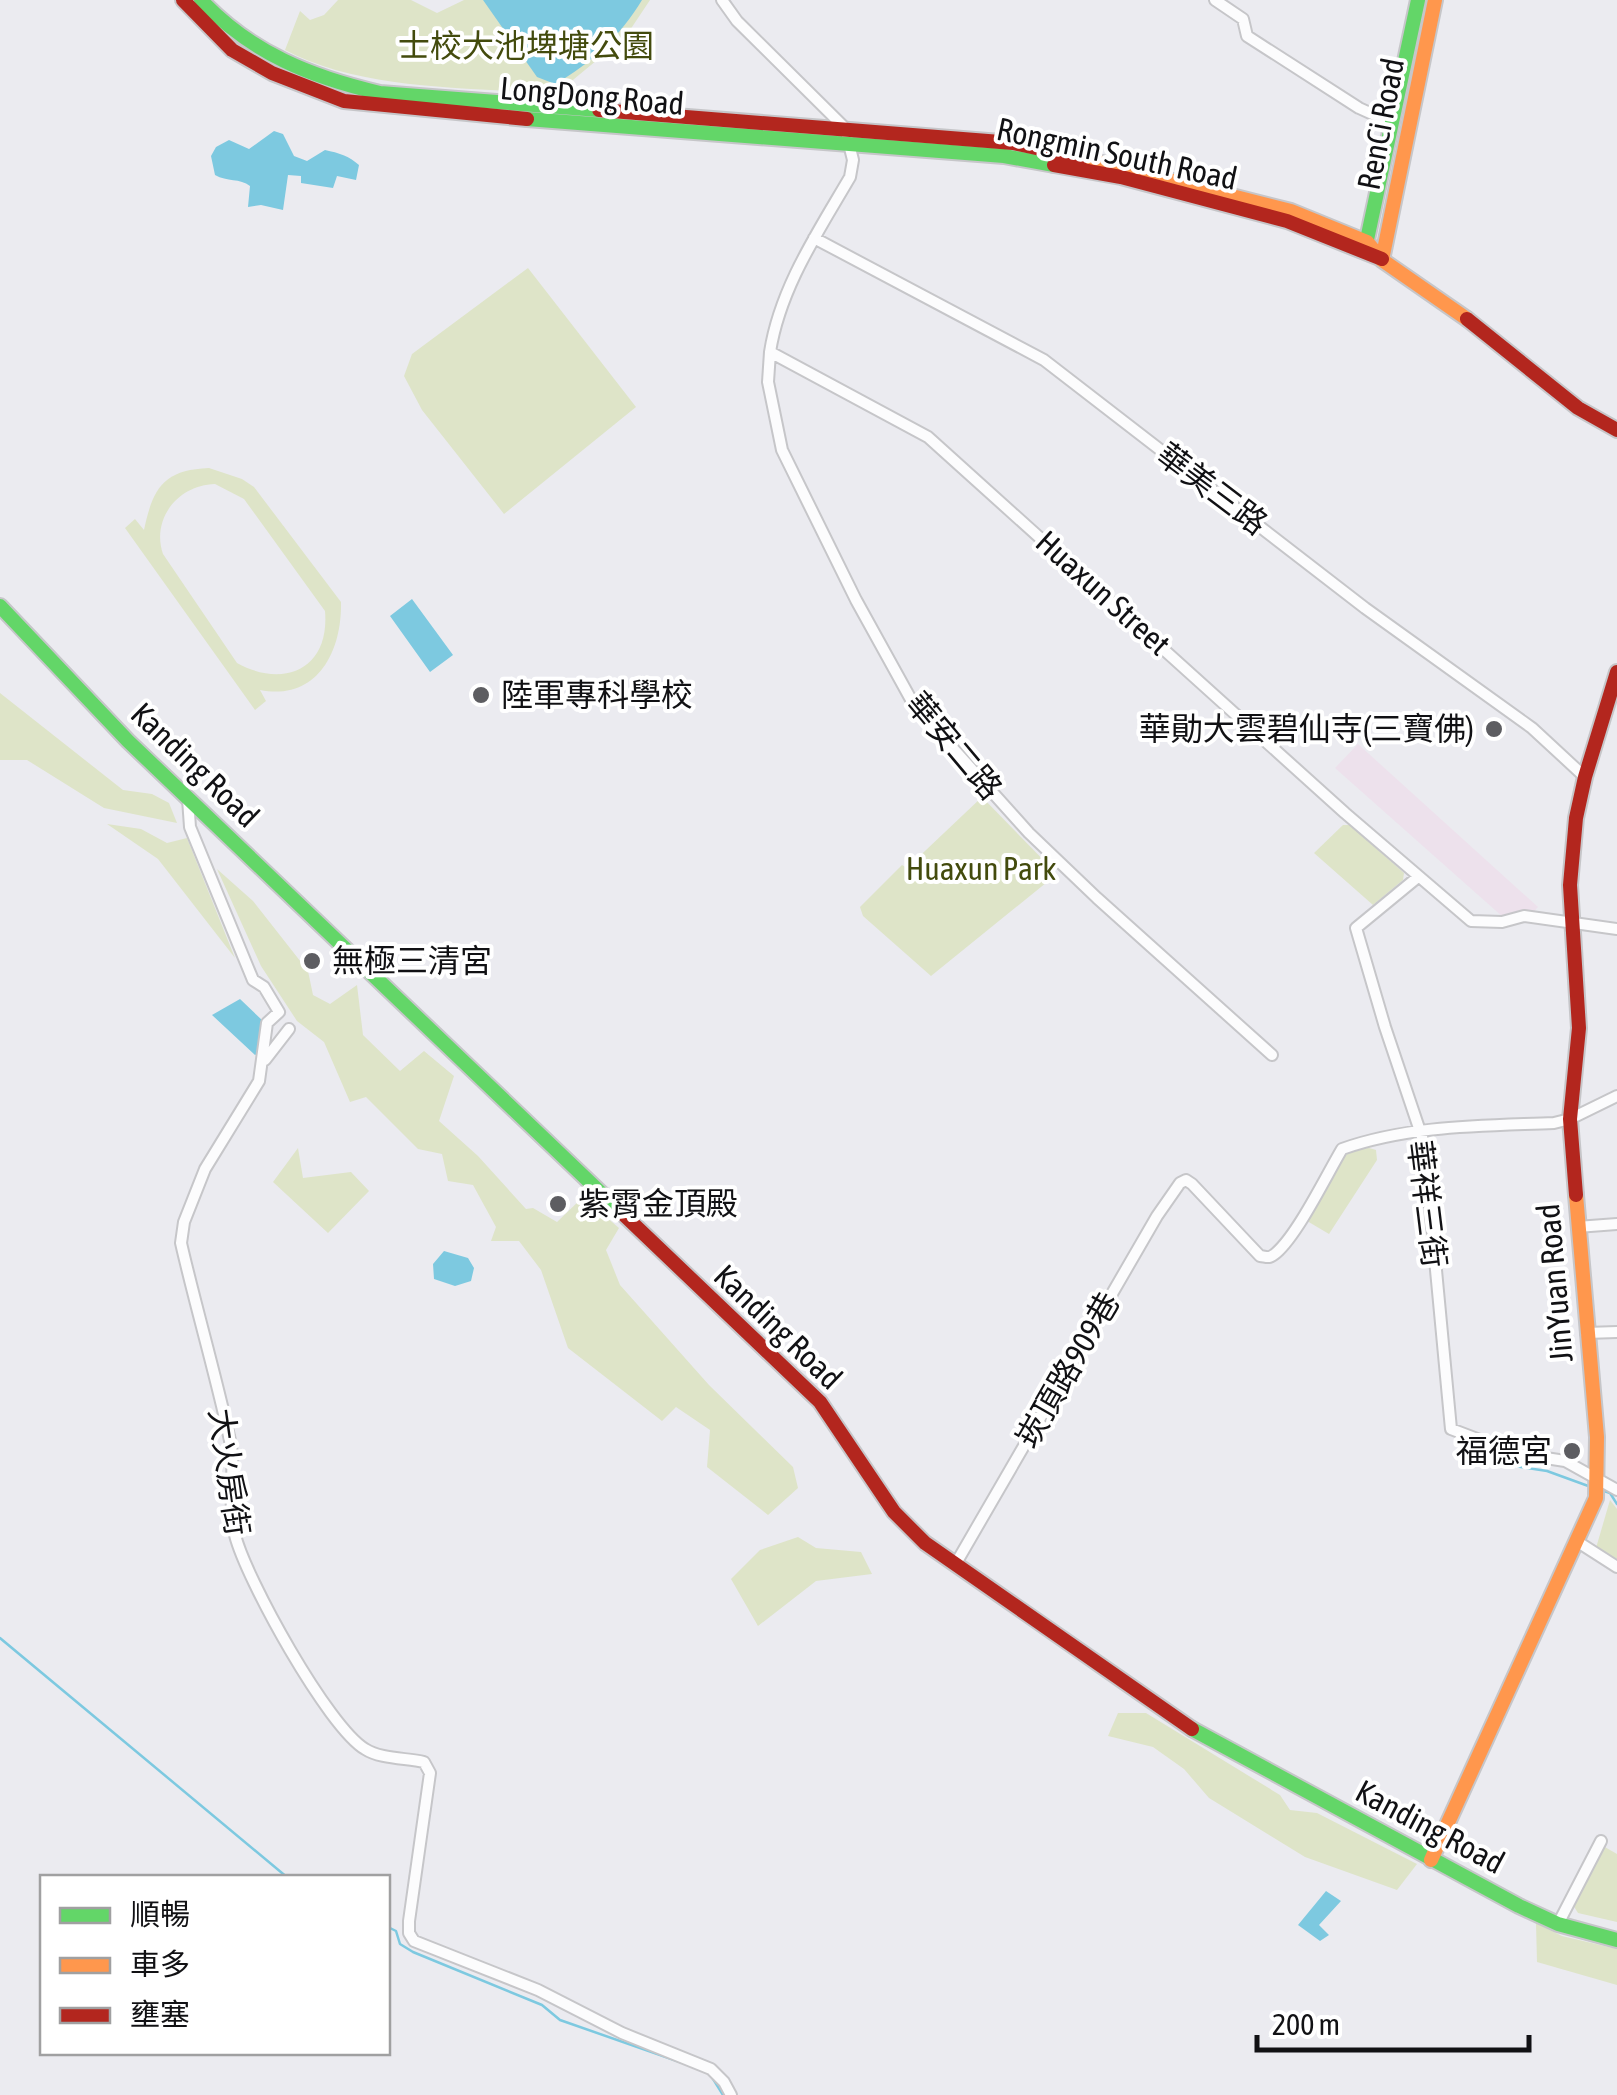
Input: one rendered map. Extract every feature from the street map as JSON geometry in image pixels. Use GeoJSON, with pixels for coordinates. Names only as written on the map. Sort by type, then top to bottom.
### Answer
{"type":"FeatureCollection","features":[{"type":"Feature","properties":{"kind":"street","name":"LongDong Road"},"geometry":{"type":"LineString","coordinates":[[183,0],[206,17],[232,50],[272,73],[346,94],[850,146]]}},
{"type":"Feature","properties":{"kind":"street","name":"LongDong Road"},"geometry":{"type":"LineString","coordinates":[[201,0],[206,17]]}},
{"type":"Feature","properties":{"kind":"street"},"geometry":{"type":"LineString","coordinates":[[722,0],[737,21],[846,128],[853,160],[850,177],[814,238],[775,320],[770,352]]}},
{"type":"Feature","properties":{"kind":"street"},"geometry":{"type":"LineString","coordinates":[[1214,0],[1243,19],[1247,36],[1359,108],[1392,122]]}},
{"type":"Feature","properties":{"kind":"street","name":"RenCi Road"},"geometry":{"type":"LineString","coordinates":[[1365,248],[1418,0]]}},
{"type":"Feature","properties":{"kind":"street","name":"RenCi Road"},"geometry":{"type":"LineString","coordinates":[[1382,260],[1434,0]]}},
{"type":"Feature","properties":{"kind":"street","name":"LongDong Road"},"geometry":{"type":"LineString","coordinates":[[346,94],[380,93],[613,114],[846,128]]}},
{"type":"Feature","properties":{"kind":"street","name":"Rongmin South Road"},"geometry":{"type":"LineString","coordinates":[[846,128],[1013,143],[1292,211],[1365,248],[1498,341],[1578,408],[1617,430]]}},
{"type":"Feature","properties":{"kind":"street","name":"Rongmin South Road"},"geometry":{"type":"LineString","coordinates":[[850,146],[974,152],[1122,172]]}},
{"type":"Feature","properties":{"kind":"street","name":"華美三路"},"geometry":{"type":"LineString","coordinates":[[814,238],[1044,360],[1365,608],[1532,728],[1585,777]]}},
{"type":"Feature","properties":{"kind":"street","name":"Huaxun Street"},"geometry":{"type":"LineString","coordinates":[[770,352],[928,438],[1471,922],[1502,922],[1524,916],[1617,929]]}},
{"type":"Feature","properties":{"kind":"street","name":"華安二路"},"geometry":{"type":"LineString","coordinates":[[770,352],[768,382],[782,450],[856,600],[914,705],[1040,844],[1272,1055]]}},
{"type":"Feature","properties":{"kind":"street","name":"Kanding Road"},"geometry":{"type":"LineString","coordinates":[[0,606],[128,740],[820,1402],[894,1512],[926,1543],[1209,1740],[1558,1924],[1617,1940]]}},
{"type":"Feature","properties":{"kind":"street","name":"JinYuan Road"},"geometry":{"type":"LineString","coordinates":[[1431,1860],[1596,1498],[1598,1477],[1570,1119],[1579,1028],[1570,874],[1585,777],[1617,672]]}},
{"type":"Feature","properties":{"kind":"street","name":"大火房街"},"geometry":{"type":"LineString","coordinates":[[188,798],[190,827],[253,980],[264,987],[279,1012],[267,1023],[259,1081],[206,1169],[184,1222],[181,1243],[230,1440],[235,1535],[248,1572],[292,1653],[353,1741],[369,1752],[424,1762],[430,1772],[409,1920],[409,1933],[414,1941],[538,1990],[711,2070],[724,2082],[730,2095]]}},
{"type":"Feature","properties":{"kind":"street","name":"華祥三街"},"geometry":{"type":"LineString","coordinates":[[1418,877],[1356,928],[1424,1143],[1451,1429],[1514,1453],[1565,1461],[1598,1477]]}},
{"type":"Feature","properties":{"kind":"street"},"geometry":{"type":"LineString","coordinates":[[263,1062],[289,1029]]}},
{"type":"Feature","properties":{"kind":"street"},"geometry":{"type":"LineString","coordinates":[[1420,1133],[1469,1126],[1554,1123],[1617,1096]]}},
{"type":"Feature","properties":{"kind":"street","name":"崁頂路909巷"},"geometry":{"type":"LineString","coordinates":[[955,1565],[1157,1216],[1180,1183],[1186,1180],[1260,1256],[1268,1257],[1276,1253],[1296,1225],[1342,1149],[1379,1138],[1420,1133]]}},
{"type":"Feature","properties":{"kind":"street"},"geometry":{"type":"LineString","coordinates":[[1577,1227],[1617,1224]]}},
{"type":"Feature","properties":{"kind":"street"},"geometry":{"type":"LineString","coordinates":[[1586,1333],[1617,1332]]}},
{"type":"Feature","properties":{"kind":"street"},"geometry":{"type":"LineString","coordinates":[[1598,1477],[1617,1490]]}},
{"type":"Feature","properties":{"kind":"street"},"geometry":{"type":"LineString","coordinates":[[1578,1542],[1617,1567]]}},
{"type":"Feature","properties":{"kind":"street"},"geometry":{"type":"LineString","coordinates":[[1558,1924],[1601,1841]]}},
{"type":"Feature","properties":{"kind":"shaded area"},"geometry":{"type":"Polygon","coordinates":[[[1358,744],[1538,907],[1529,917],[1504,918],[1335,768],[1358,744]]]}},
{"type":"Feature","properties":{"kind":"green space","name":"士校大池埤塘公園"},"geometry":{"type":"Polygon","coordinates":[[[338,0],[411,0],[437,13],[464,0],[650,0],[626,36],[556,94],[382,80],[315,63],[285,50],[300,11],[310,20],[324,15],[338,0]]]}},
{"type":"Feature","properties":{"kind":"green space"},"geometry":{"type":"Polygon","coordinates":[[[528,268],[636,407],[504,514],[422,410],[404,376],[412,354],[528,268]]]}},
{"type":"Feature","properties":{"kind":"green space"},"geometry":{"type":"Polygon","coordinates":[[[209,468],[254,487],[341,602],[337,638],[322,669],[297,688],[260,690],[266,701],[255,710],[125,528],[135,519],[144,530],[156,492],[171,477],[209,468]],[[215,484],[179,497],[164,517],[160,541],[163,554],[237,663],[254,671],[287,673],[312,660],[320,647],[325,611],[244,499],[215,484]]]}},
{"type":"Feature","properties":{"kind":"green space"},"geometry":{"type":"Polygon","coordinates":[[[0,693],[123,790],[152,794],[169,803],[177,823],[104,808],[27,760],[0,760],[0,693]]]}},
{"type":"Feature","properties":{"kind":"green space","name":"Huaxun Park"},"geometry":{"type":"Polygon","coordinates":[[[982,797],[1057,874],[931,976],[863,916],[860,907],[902,865],[907,868],[982,797]]]}},
{"type":"Feature","properties":{"kind":"green space"},"geometry":{"type":"Polygon","coordinates":[[[107,824],[141,829],[167,843],[187,838],[235,958],[158,859],[107,824]]]}},
{"type":"Feature","properties":{"kind":"green space"},"geometry":{"type":"Polygon","coordinates":[[[1343,825],[1350,825],[1404,873],[1403,880],[1373,905],[1314,853],[1343,825]]]}},
{"type":"Feature","properties":{"kind":"green space"},"geometry":{"type":"Polygon","coordinates":[[[217,869],[253,901],[308,971],[313,995],[330,1004],[357,985],[363,1035],[400,1071],[424,1051],[454,1076],[439,1121],[478,1156],[526,1209],[533,1208],[557,1222],[583,1197],[619,1228],[606,1250],[620,1285],[709,1385],[793,1467],[798,1488],[768,1515],[707,1467],[710,1430],[676,1407],[662,1421],[568,1348],[541,1270],[519,1241],[491,1241],[496,1227],[473,1185],[448,1181],[442,1154],[418,1149],[366,1097],[350,1102],[324,1042],[297,1021],[261,966],[217,869]]]}},
{"type":"Feature","properties":{"kind":"green space"},"geometry":{"type":"Polygon","coordinates":[[[298,1148],[303,1178],[351,1172],[369,1191],[328,1233],[273,1182],[298,1148]]]}},
{"type":"Feature","properties":{"kind":"green space"},"geometry":{"type":"Polygon","coordinates":[[[1351,1149],[1376,1150],[1377,1160],[1329,1234],[1302,1218],[1343,1155],[1351,1149]]]}},
{"type":"Feature","properties":{"kind":"green space"},"geometry":{"type":"Polygon","coordinates":[[[1610,1500],[1617,1509],[1617,1559],[1596,1548],[1610,1500]]]}},
{"type":"Feature","properties":{"kind":"green space"},"geometry":{"type":"Polygon","coordinates":[[[798,1537],[816,1548],[861,1552],[872,1574],[816,1581],[758,1626],[731,1579],[760,1550],[798,1537]]]}},
{"type":"Feature","properties":{"kind":"green space"},"geometry":{"type":"Polygon","coordinates":[[[1118,1713],[1146,1713],[1280,1795],[1290,1810],[1317,1813],[1417,1864],[1397,1890],[1305,1857],[1209,1798],[1184,1769],[1153,1747],[1108,1736],[1118,1713]]]}},
{"type":"Feature","properties":{"kind":"green space"},"geometry":{"type":"Polygon","coordinates":[[[1603,1846],[1617,1854],[1617,1922],[1578,1913],[1573,1905],[1603,1846]]]}},
{"type":"Feature","properties":{"kind":"green space"},"geometry":{"type":"Polygon","coordinates":[[[1536,1923],[1562,1936],[1617,1949],[1617,1985],[1537,1962],[1536,1923]]]}},
{"type":"Feature","properties":{"kind":"water"},"geometry":{"type":"Polygon","coordinates":[[[483,0],[642,0],[604,48],[555,84],[537,77],[483,0]]]}},
{"type":"Feature","properties":{"kind":"water"},"geometry":{"type":"Polygon","coordinates":[[[274,131],[283,134],[294,156],[307,161],[325,150],[351,159],[359,165],[356,180],[337,176],[333,188],[301,183],[301,176],[288,175],[283,210],[261,205],[248,207],[250,186],[215,175],[211,156],[216,147],[229,140],[249,149],[274,131]]]}},
{"type":"Feature","properties":{"kind":"water"},"geometry":{"type":"Polygon","coordinates":[[[412,599],[453,655],[430,672],[390,616],[412,599]]]}},
{"type":"Feature","properties":{"kind":"water"},"geometry":{"type":"Polygon","coordinates":[[[240,999],[264,1022],[259,1053],[255,1055],[212,1015],[240,999]]]}},
{"type":"Feature","properties":{"kind":"water"},"geometry":{"type":"Polygon","coordinates":[[[444,1251],[468,1258],[474,1268],[471,1281],[455,1286],[434,1279],[433,1264],[444,1251]]]}},
{"type":"Feature","properties":{"kind":"water"},"geometry":{"type":"Polygon","coordinates":[[[1326,1891],[1341,1901],[1319,1925],[1329,1935],[1320,1941],[1298,1925],[1326,1891]]]}},
{"type":"Feature","properties":{"kind":"waterway"},"geometry":{"type":"LineString","coordinates":[[1460,1444],[1514,1466],[1547,1471],[1591,1487]]}},
{"type":"Feature","properties":{"kind":"waterway"},"geometry":{"type":"LineString","coordinates":[[1604,1491],[1617,1504]]}},
{"type":"Feature","properties":{"kind":"waterway"},"geometry":{"type":"LineString","coordinates":[[0,1638],[284,1875]]}},
{"type":"Feature","properties":{"kind":"waterway"},"geometry":{"type":"LineString","coordinates":[[390,1928],[396,1931],[400,1944],[413,1952],[542,2005],[560,2020],[680,2062]]}},
{"type":"Feature","properties":{"kind":"waterway"},"geometry":{"type":"LineString","coordinates":[[710,2074],[723,2095]]}},
{"type":"Feature","properties":{"kind":"traffic: fast"},"geometry":{"type":"LineString","coordinates":[[201,0],[261,48],[306,71],[355,87],[380,93],[599,110]]}},
{"type":"Feature","properties":{"kind":"traffic: fast"},"geometry":{"type":"LineString","coordinates":[[1365,249],[1418,0]]}},
{"type":"Feature","properties":{"kind":"traffic: fast"},"geometry":{"type":"LineString","coordinates":[[527,119],[1004,156],[1054,165]]}},
{"type":"Feature","properties":{"kind":"traffic: fast"},"geometry":{"type":"LineString","coordinates":[[0,606],[128,741],[622,1213]]}},
{"type":"Feature","properties":{"kind":"traffic: fast"},"geometry":{"type":"LineString","coordinates":[[1192,1729],[1519,1906],[1558,1924],[1617,1940]]}},
{"type":"Feature","properties":{"kind":"traffic: slow"},"geometry":{"type":"LineString","coordinates":[[1382,260],[1435,0]]}},
{"type":"Feature","properties":{"kind":"traffic: slow"},"geometry":{"type":"LineString","coordinates":[[1082,158],[1291,211],[1367,242],[1382,260],[1467,319]]}},
{"type":"Feature","properties":{"kind":"traffic: slow"},"geometry":{"type":"LineString","coordinates":[[1431,1860],[1596,1498],[1597,1437],[1576,1195]]}},
{"type":"Feature","properties":{"kind":"traffic: jam"},"geometry":{"type":"LineString","coordinates":[[183,0],[232,50],[272,73],[344,101],[527,119]]}},
{"type":"Feature","properties":{"kind":"traffic: jam"},"geometry":{"type":"LineString","coordinates":[[599,110],[1013,143],[1082,158]]}},
{"type":"Feature","properties":{"kind":"traffic: jam"},"geometry":{"type":"LineString","coordinates":[[1054,165],[1121,177],[1287,221],[1382,259]]}},
{"type":"Feature","properties":{"kind":"traffic: jam"},"geometry":{"type":"LineString","coordinates":[[1467,319],[1578,408],[1617,430]]}},
{"type":"Feature","properties":{"kind":"traffic: jam"},"geometry":{"type":"LineString","coordinates":[[1576,1195],[1570,1119],[1579,1028],[1570,885],[1576,818],[1585,777],[1617,672]]}},
{"type":"Feature","properties":{"kind":"traffic: jam"},"geometry":{"type":"LineString","coordinates":[[622,1213],[820,1402],[894,1512],[925,1543],[1192,1729]]}},
{"type":"Feature","properties":{"kind":"place","name":"陸軍專科學校"},"geometry":{"type":"Point","coordinates":[481,695]}},
{"type":"Feature","properties":{"kind":"place","name":"華勛大雲碧仙寺(三寶佛)"},"geometry":{"type":"Point","coordinates":[1494,729]}},
{"type":"Feature","properties":{"kind":"place","name":"無極三清宮"},"geometry":{"type":"Point","coordinates":[312,961]}},
{"type":"Feature","properties":{"kind":"place","name":"紫霄金頂殿"},"geometry":{"type":"Point","coordinates":[558,1204]}},
{"type":"Feature","properties":{"kind":"place","name":"福德宮"},"geometry":{"type":"Point","coordinates":[1572,1451]}}]}
